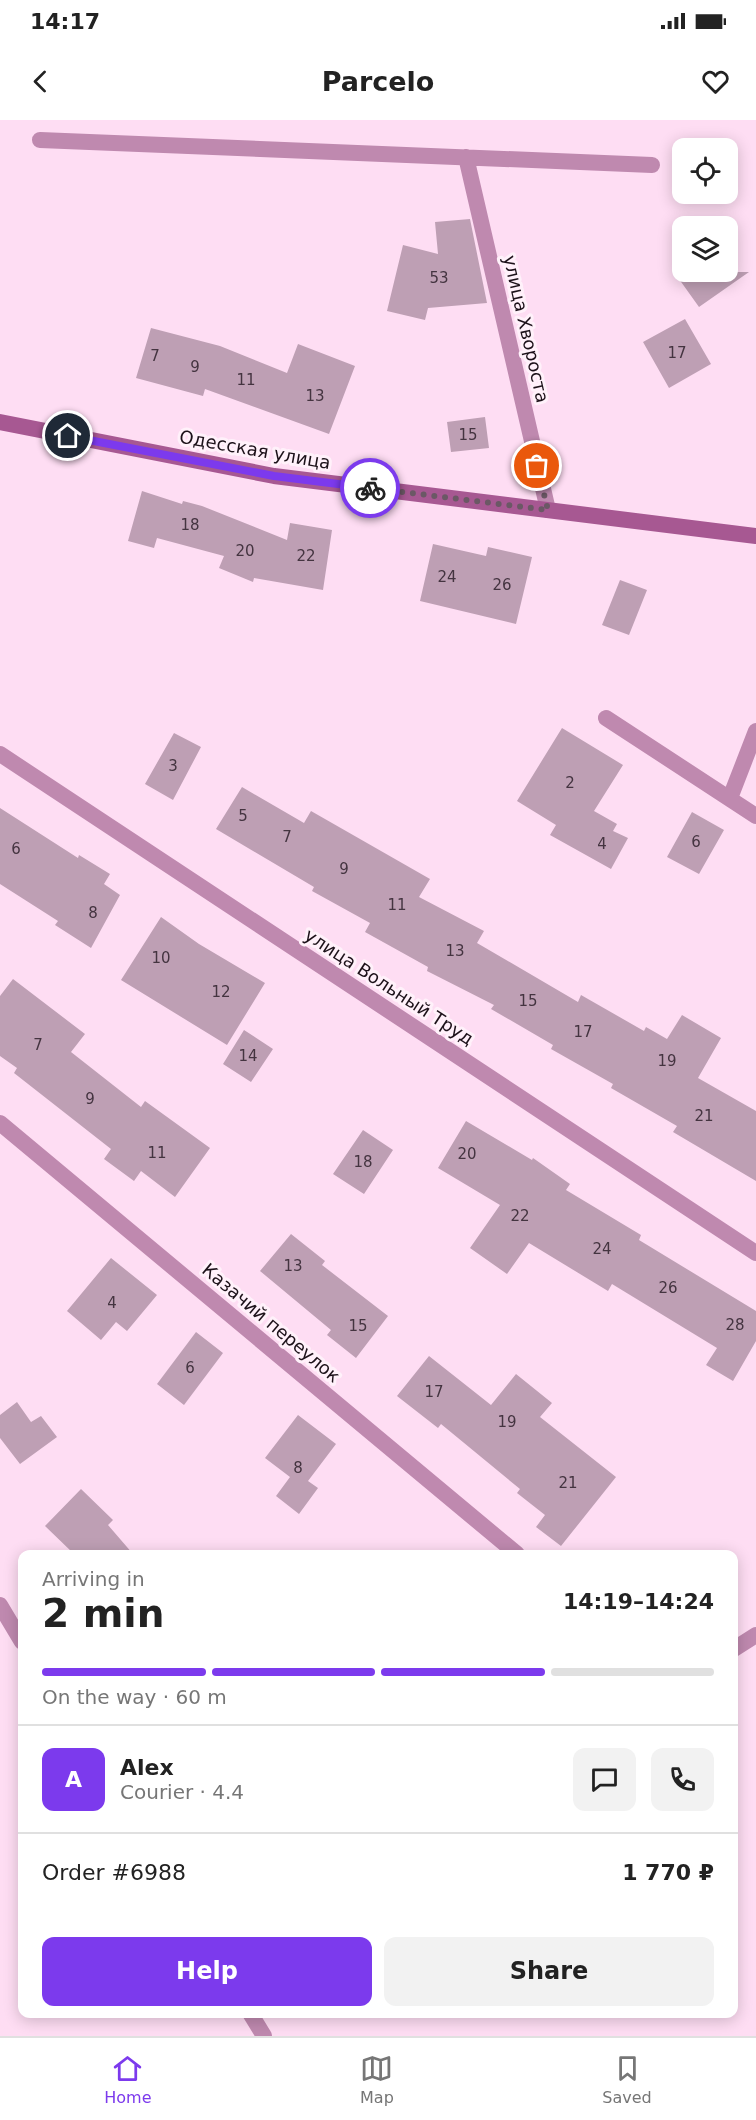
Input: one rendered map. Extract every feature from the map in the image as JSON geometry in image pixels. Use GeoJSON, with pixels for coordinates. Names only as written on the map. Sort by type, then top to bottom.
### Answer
{"type":"FeatureCollection","features":[{"type":"Feature","properties":{"kind":"main road","name":"Одесская улица"},"geometry":{"type":"LineString","coordinates":[[0,422],[274,476],[756,536]]}},
{"type":"Feature","properties":{"kind":"street"},"geometry":{"type":"LineString","coordinates":[[40,140],[652,165]]}},
{"type":"Feature","properties":{"kind":"street","name":"улица Хвороста"},"geometry":{"type":"LineString","coordinates":[[466,157],[548,510]]}},
{"type":"Feature","properties":{"kind":"street"},"geometry":{"type":"LineString","coordinates":[[606,718],[756,816]]}},
{"type":"Feature","properties":{"kind":"street"},"geometry":{"type":"LineString","coordinates":[[730,798],[756,731]]}},
{"type":"Feature","properties":{"kind":"street","name":"улица Вольный Труд"},"geometry":{"type":"LineString","coordinates":[[0,754],[756,1253]]}},
{"type":"Feature","properties":{"kind":"street","name":"Казачий переулок"},"geometry":{"type":"LineString","coordinates":[[0,1123],[512,1550]]}},
{"type":"Feature","properties":{"kind":"street"},"geometry":{"type":"LineString","coordinates":[[0,1605],[18,1635]]}},
{"type":"Feature","properties":{"kind":"street"},"geometry":{"type":"LineString","coordinates":[[738,1646],[756,1635]]}},
{"type":"Feature","properties":{"kind":"street"},"geometry":{"type":"LineString","coordinates":[[253,2018],[264,2036]]}},
{"type":"Feature","properties":{"kind":"building"},"geometry":{"type":"Polygon","coordinates":[[[470,219],[487,303],[428,308],[425,320],[387,311],[403,245],[438,254],[435,222],[470,219]]]}},
{"type":"Feature","properties":{"kind":"building"},"geometry":{"type":"Polygon","coordinates":[[[738,272],[749,272],[738,280],[738,272]]]}},
{"type":"Feature","properties":{"kind":"building"},"geometry":{"type":"Polygon","coordinates":[[[681,282],[735,282],[699,307],[681,282]]]}},
{"type":"Feature","properties":{"kind":"building"},"geometry":{"type":"Polygon","coordinates":[[[685,319],[711,364],[669,388],[643,342],[685,319]]]}},
{"type":"Feature","properties":{"kind":"building"},"geometry":{"type":"Polygon","coordinates":[[[151,328],[220,346],[287,373],[298,344],[355,366],[329,434],[205,389],[203,396],[136,378],[151,328]]]}},
{"type":"Feature","properties":{"kind":"building"},"geometry":{"type":"Polygon","coordinates":[[[485,417],[489,448],[451,452],[447,422],[485,417]]]}},
{"type":"Feature","properties":{"kind":"building"},"geometry":{"type":"Polygon","coordinates":[[[142,491],[182,504],[183,501],[202,506],[287,540],[290,523],[332,530],[323,590],[254,578],[253,582],[219,568],[224,556],[157,538],[154,548],[128,541],[142,491]]]}},
{"type":"Feature","properties":{"kind":"building"},"geometry":{"type":"Polygon","coordinates":[[[433,544],[486,556],[488,547],[532,557],[516,624],[420,601],[433,544]]]}},
{"type":"Feature","properties":{"kind":"building"},"geometry":{"type":"Polygon","coordinates":[[[620,580],[647,590],[629,635],[602,625],[620,580]]]}},
{"type":"Feature","properties":{"kind":"building"},"geometry":{"type":"Polygon","coordinates":[[[562,728],[623,765],[594,811],[617,824],[613,831],[628,838],[611,869],[550,835],[556,825],[517,801],[562,728]]]}},
{"type":"Feature","properties":{"kind":"building"},"geometry":{"type":"Polygon","coordinates":[[[174,733],[201,747],[173,800],[145,784],[174,733]]]}},
{"type":"Feature","properties":{"kind":"building"},"geometry":{"type":"Polygon","coordinates":[[[242,787],[304,823],[311,811],[430,879],[419,897],[484,931],[477,943],[578,1002],[581,995],[644,1031],[646,1027],[667,1039],[682,1015],[721,1038],[698,1078],[756,1111],[756,1181],[673,1132],[677,1126],[611,1088],[613,1084],[551,1049],[553,1045],[491,1009],[494,1005],[427,971],[428,967],[365,932],[370,923],[312,891],[314,887],[216,829],[242,787]]]}},
{"type":"Feature","properties":{"kind":"building"},"geometry":{"type":"Polygon","coordinates":[[[0,808],[78,858],[79,855],[110,874],[104,884],[120,895],[91,948],[55,925],[58,921],[0,884],[0,808]]]}},
{"type":"Feature","properties":{"kind":"building"},"geometry":{"type":"Polygon","coordinates":[[[692,812],[724,830],[699,874],[667,857],[692,812]]]}},
{"type":"Feature","properties":{"kind":"building"},"geometry":{"type":"Polygon","coordinates":[[[161,917],[199,944],[265,983],[227,1045],[121,980],[161,917]]]}},
{"type":"Feature","properties":{"kind":"building"},"geometry":{"type":"Polygon","coordinates":[[[13,979],[85,1034],[71,1052],[141,1107],[145,1101],[210,1148],[175,1197],[141,1171],[134,1181],[104,1159],[111,1149],[14,1073],[17,1068],[0,1056],[0,996],[13,979]]]}},
{"type":"Feature","properties":{"kind":"building"},"geometry":{"type":"Polygon","coordinates":[[[244,1030],[273,1049],[251,1082],[223,1064],[244,1030]]]}},
{"type":"Feature","properties":{"kind":"building"},"geometry":{"type":"Polygon","coordinates":[[[466,1121],[532,1160],[533,1158],[570,1184],[566,1190],[641,1235],[639,1240],[756,1311],[756,1341],[733,1381],[706,1365],[717,1348],[612,1284],[608,1291],[529,1243],[507,1274],[470,1248],[500,1205],[438,1168],[466,1121]]]}},
{"type":"Feature","properties":{"kind":"building"},"geometry":{"type":"Polygon","coordinates":[[[363,1130],[393,1150],[364,1194],[333,1174],[363,1130]]]}},
{"type":"Feature","properties":{"kind":"building"},"geometry":{"type":"Polygon","coordinates":[[[291,1234],[325,1261],[322,1265],[388,1316],[356,1358],[327,1335],[331,1330],[260,1271],[291,1234]]]}},
{"type":"Feature","properties":{"kind":"building"},"geometry":{"type":"Polygon","coordinates":[[[111,1258],[157,1295],[127,1331],[116,1322],[101,1340],[67,1311],[111,1258]]]}},
{"type":"Feature","properties":{"kind":"building"},"geometry":{"type":"Polygon","coordinates":[[[196,1332],[223,1353],[184,1405],[157,1384],[196,1332]]]}},
{"type":"Feature","properties":{"kind":"building"},"geometry":{"type":"Polygon","coordinates":[[[429,1356],[491,1405],[516,1374],[552,1403],[540,1417],[616,1477],[561,1546],[536,1527],[545,1515],[517,1493],[520,1489],[441,1424],[438,1428],[397,1396],[429,1356]]]}},
{"type":"Feature","properties":{"kind":"building"},"geometry":{"type":"Polygon","coordinates":[[[17,1402],[31,1422],[41,1416],[57,1437],[20,1464],[0,1438],[0,1415],[17,1402]]]}},
{"type":"Feature","properties":{"kind":"building"},"geometry":{"type":"Polygon","coordinates":[[[298,1415],[336,1444],[308,1481],[318,1488],[299,1514],[276,1496],[290,1477],[265,1458],[298,1415]]]}},
{"type":"Feature","properties":{"kind":"building"},"geometry":{"type":"Polygon","coordinates":[[[81,1489],[113,1520],[108,1525],[130,1550],[70,1550],[45,1526],[81,1489]]]}},
{"type":"Feature","properties":{"kind":"way so far"},"geometry":{"type":"LineString","coordinates":[[370,488],[548,510],[537,466]]}},
{"type":"Feature","properties":{"kind":"route"},"geometry":{"type":"LineString","coordinates":[[68,436],[274,476],[370,488]]}}]}
